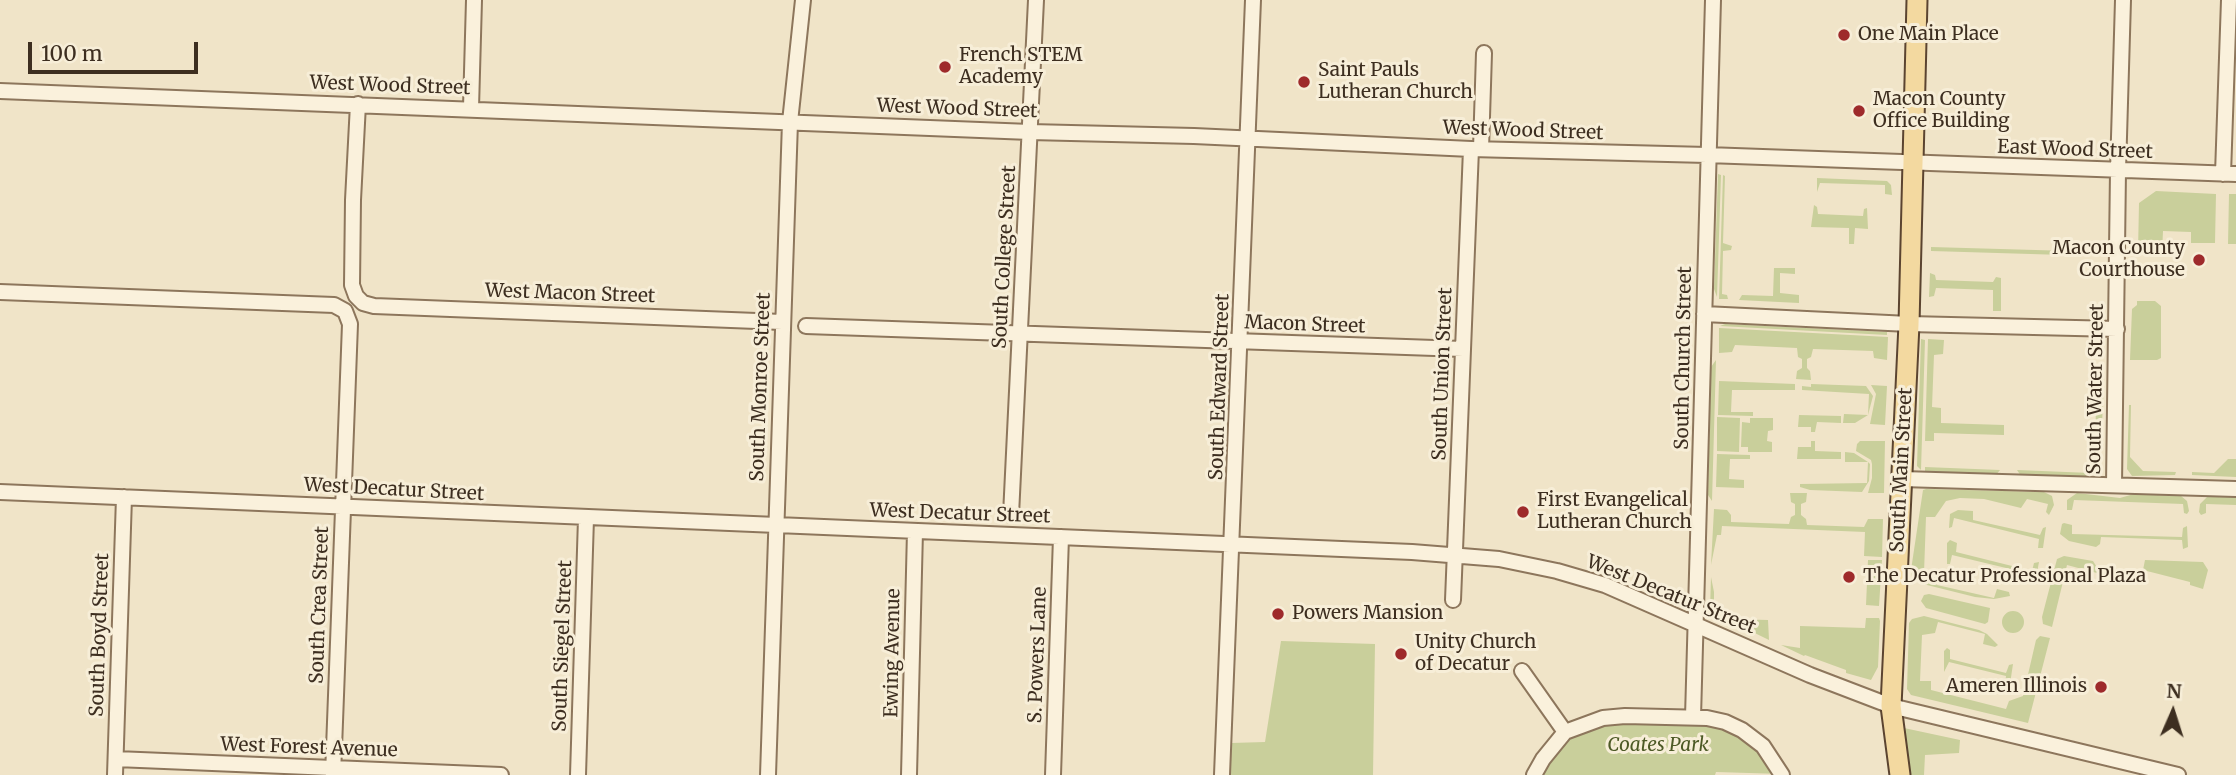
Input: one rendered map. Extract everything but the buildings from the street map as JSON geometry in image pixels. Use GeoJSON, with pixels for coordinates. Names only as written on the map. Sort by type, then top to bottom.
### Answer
{"type":"FeatureCollection","features":[{"type":"Feature","properties":{"kind":"main road","name":"South Main Street"},"geometry":{"type":"LineString","coordinates":[[1900,775],[1891,706],[1909,324],[1917,0]]}},
{"type":"Feature","properties":{"kind":"street"},"geometry":{"type":"LineString","coordinates":[[471,108],[474,0]]}},
{"type":"Feature","properties":{"kind":"street","name":"South Monroe Street"},"geometry":{"type":"LineString","coordinates":[[768,775],[790,122],[803,0]]}},
{"type":"Feature","properties":{"kind":"street","name":"South College Street"},"geometry":{"type":"LineString","coordinates":[[1012,515],[1036,0]]}},
{"type":"Feature","properties":{"kind":"street","name":"South Edward Street"},"geometry":{"type":"LineString","coordinates":[[1222,775],[1254,0]]}},
{"type":"Feature","properties":{"kind":"street","name":"South Church Street"},"geometry":{"type":"LineString","coordinates":[[1693,718],[1713,0]]}},
{"type":"Feature","properties":{"kind":"street","name":"South Water Street"},"geometry":{"type":"LineString","coordinates":[[2114,485],[2123,0]]}},
{"type":"Feature","properties":{"kind":"street"},"geometry":{"type":"LineString","coordinates":[[2229,0],[2229,174]]}},
{"type":"Feature","properties":{"kind":"street","name":"South Union Street"},"geometry":{"type":"LineString","coordinates":[[1453,600],[1463,349],[1484,53]]}},
{"type":"Feature","properties":{"kind":"street","name":"West Wood Street"},"geometry":{"type":"LineString","coordinates":[[0,91],[1912,164]]}},
{"type":"Feature","properties":{"kind":"street","name":"West Macon Street"},"geometry":{"type":"LineString","coordinates":[[358,104],[352,273],[352,285],[358,299],[373,306],[782,322]]}},
{"type":"Feature","properties":{"kind":"street","name":"East Wood Street"},"geometry":{"type":"LineString","coordinates":[[1912,164],[2229,174]]}},
{"type":"Feature","properties":{"kind":"street","name":"South Crea Street"},"geometry":{"type":"LineString","coordinates":[[0,292],[334,304],[345,311],[350,324],[333,772]]}},
{"type":"Feature","properties":{"kind":"street"},"geometry":{"type":"LineString","coordinates":[[1704,314],[1909,324],[2117,329]]}},
{"type":"Feature","properties":{"kind":"street"},"geometry":{"type":"LineString","coordinates":[[806,326],[1021,334]]}},
{"type":"Feature","properties":{"kind":"street","name":"Macon Street"},"geometry":{"type":"LineString","coordinates":[[1021,334],[1463,349]]}},
{"type":"Feature","properties":{"kind":"street"},"geometry":{"type":"LineString","coordinates":[[1902,479],[2236,489]]}},
{"type":"Feature","properties":{"kind":"street","name":"West Decatur Street"},"geometry":{"type":"LineString","coordinates":[[0,492],[1233,544],[1456,554],[1499,559],[1557,571],[1605,585],[1811,675],[1891,706],[2178,775]]}},
{"type":"Feature","properties":{"kind":"street","name":"South Boyd Street"},"geometry":{"type":"LineString","coordinates":[[115,775],[124,497]]}},
{"type":"Feature","properties":{"kind":"street","name":"South Siegel Street"},"geometry":{"type":"LineString","coordinates":[[578,775],[586,517]]}},
{"type":"Feature","properties":{"kind":"street","name":"Ewing Avenue"},"geometry":{"type":"LineString","coordinates":[[909,775],[915,531]]}},
{"type":"Feature","properties":{"kind":"street","name":"S. Powers Lane"},"geometry":{"type":"LineString","coordinates":[[1053,775],[1061,537]]}},
{"type":"Feature","properties":{"kind":"street"},"geometry":{"type":"LineString","coordinates":[[1522,671],[1565,732]]}},
{"type":"Feature","properties":{"kind":"street"},"geometry":{"type":"LineString","coordinates":[[1534,775],[1565,732],[1603,718],[1693,718],[1725,722],[1742,730],[1763,746],[1783,775]]}},
{"type":"Feature","properties":{"kind":"street","name":"West Forest Avenue"},"geometry":{"type":"LineString","coordinates":[[116,759],[333,772],[501,775]]}},
{"type":"Feature","properties":{"kind":"green space"},"geometry":{"type":"Polygon","coordinates":[[[1718,174],[1721,175],[1717,297],[1714,289],[1718,174]]]}},
{"type":"Feature","properties":{"kind":"green space"},"geometry":{"type":"Polygon","coordinates":[[[1723,175],[1723,243],[1732,246],[1731,250],[1723,251],[1722,294],[1727,295],[1728,299],[1719,299],[1723,175]]]}},
{"type":"Feature","properties":{"kind":"green space"},"geometry":{"type":"Polygon","coordinates":[[[1817,178],[1887,181],[1891,185],[1892,195],[1885,194],[1885,185],[1820,183],[1817,192],[1817,178]]]}},
{"type":"Feature","properties":{"kind":"green space"},"geometry":{"type":"Polygon","coordinates":[[[2156,191],[2216,194],[2215,243],[2191,243],[2191,232],[2163,231],[2162,253],[2138,252],[2139,203],[2156,191]]]}},
{"type":"Feature","properties":{"kind":"green space"},"geometry":{"type":"Polygon","coordinates":[[[2229,194],[2236,194],[2236,244],[2228,244],[2229,194]]]}},
{"type":"Feature","properties":{"kind":"green space"},"geometry":{"type":"Polygon","coordinates":[[[1814,205],[1818,214],[1863,216],[1864,209],[1867,208],[1868,229],[1855,228],[1854,244],[1849,244],[1849,228],[1811,227],[1814,205]]]}},
{"type":"Feature","properties":{"kind":"green space"},"geometry":{"type":"Polygon","coordinates":[[[1931,247],[2070,251],[2097,253],[2097,256],[1931,251],[1931,247]]]}},
{"type":"Feature","properties":{"kind":"green space"},"geometry":{"type":"Polygon","coordinates":[[[1774,268],[1795,268],[1795,274],[1780,273],[1780,293],[1799,295],[1799,303],[1739,300],[1742,295],[1773,296],[1774,268]]]}},
{"type":"Feature","properties":{"kind":"green space"},"geometry":{"type":"Polygon","coordinates":[[[1930,273],[1935,275],[1936,280],[1993,282],[1996,277],[2001,278],[2001,311],[1993,311],[1993,290],[1936,288],[1934,296],[1929,297],[1930,273]]]}},
{"type":"Feature","properties":{"kind":"green space"},"geometry":{"type":"Polygon","coordinates":[[[2137,301],[2155,301],[2161,306],[2161,358],[2157,360],[2130,360],[2132,309],[2137,305],[2137,301]]]}},
{"type":"Feature","properties":{"kind":"green space"},"geometry":{"type":"Polygon","coordinates":[[[1725,324],[1887,332],[1887,335],[1720,326],[1725,324]]]}},
{"type":"Feature","properties":{"kind":"green space"},"geometry":{"type":"Polygon","coordinates":[[[1719,328],[1888,337],[1887,360],[1874,358],[1873,351],[1813,349],[1811,357],[1807,359],[1811,380],[1796,379],[1797,371],[1802,368],[1802,359],[1798,357],[1797,348],[1735,345],[1732,352],[1719,353],[1719,328]]]}},
{"type":"Feature","properties":{"kind":"green space"},"geometry":{"type":"Polygon","coordinates":[[[1921,339],[1925,340],[1921,470],[1917,466],[1921,339]]]}},
{"type":"Feature","properties":{"kind":"green space"},"geometry":{"type":"Polygon","coordinates":[[[1928,339],[1944,340],[1943,354],[1934,355],[1932,407],[1941,408],[1941,423],[2004,425],[2004,435],[1934,433],[1934,441],[1925,441],[1928,339]]]}},
{"type":"Feature","properties":{"kind":"green space"},"geometry":{"type":"Polygon","coordinates":[[[1716,360],[1712,501],[1708,495],[1711,367],[1716,360]]]}},
{"type":"Feature","properties":{"kind":"green space"},"geometry":{"type":"Polygon","coordinates":[[[2097,378],[2104,378],[2100,471],[2094,471],[2097,378]]]}},
{"type":"Feature","properties":{"kind":"green space"},"geometry":{"type":"Polygon","coordinates":[[[1719,381],[1795,384],[1795,390],[1732,390],[1731,412],[1753,412],[1753,416],[1718,415],[1719,381]]]}},
{"type":"Feature","properties":{"kind":"green space"},"geometry":{"type":"Polygon","coordinates":[[[1811,384],[1866,386],[1873,396],[1868,415],[1869,394],[1802,390],[1802,386],[1811,387],[1811,384]]]}},
{"type":"Feature","properties":{"kind":"green space"},"geometry":{"type":"Polygon","coordinates":[[[1871,385],[1887,386],[1885,425],[1870,424],[1876,394],[1871,385]]]}},
{"type":"Feature","properties":{"kind":"green space"},"geometry":{"type":"Polygon","coordinates":[[[2129,405],[2130,457],[2143,471],[2176,472],[2175,475],[2132,476],[2127,469],[2129,405]]]}},
{"type":"Feature","properties":{"kind":"green space"},"geometry":{"type":"Polygon","coordinates":[[[1844,414],[1868,415],[1855,423],[1843,423],[1844,414]]]}},
{"type":"Feature","properties":{"kind":"green space"},"geometry":{"type":"Polygon","coordinates":[[[1799,415],[1841,416],[1841,423],[1817,422],[1815,432],[1811,432],[1811,427],[1798,427],[1799,415]]]}},
{"type":"Feature","properties":{"kind":"green space"},"geometry":{"type":"Polygon","coordinates":[[[1717,417],[1740,418],[1739,452],[1717,451],[1717,417]]]}},
{"type":"Feature","properties":{"kind":"green space"},"geometry":{"type":"Polygon","coordinates":[[[1750,418],[1773,418],[1773,430],[1768,431],[1767,441],[1772,442],[1772,452],[1748,452],[1748,447],[1741,447],[1742,422],[1750,423],[1750,418]]]}},
{"type":"Feature","properties":{"kind":"green space"},"geometry":{"type":"Polygon","coordinates":[[[1811,441],[1815,441],[1815,451],[1841,452],[1841,459],[1797,459],[1798,447],[1811,447],[1811,441]]]}},
{"type":"Feature","properties":{"kind":"green space"},"geometry":{"type":"Polygon","coordinates":[[[1860,441],[1885,441],[1884,493],[1868,493],[1872,464],[1871,460],[1856,451],[1860,441]]]}},
{"type":"Feature","properties":{"kind":"green space"},"geometry":{"type":"Polygon","coordinates":[[[1845,452],[1854,453],[1868,462],[1845,462],[1845,452]]]}},
{"type":"Feature","properties":{"kind":"green space"},"geometry":{"type":"Polygon","coordinates":[[[1717,454],[1750,455],[1750,459],[1730,459],[1729,479],[1744,480],[1744,488],[1716,487],[1717,454]]]}},
{"type":"Feature","properties":{"kind":"green space"},"geometry":{"type":"Polygon","coordinates":[[[2228,459],[2236,459],[2236,477],[2192,475],[2192,472],[2214,473],[2228,459]]]}},
{"type":"Feature","properties":{"kind":"green space"},"geometry":{"type":"Polygon","coordinates":[[[1868,462],[1869,481],[1862,492],[1810,490],[1800,487],[1800,484],[1867,483],[1868,462]]]}},
{"type":"Feature","properties":{"kind":"green space"},"geometry":{"type":"Polygon","coordinates":[[[1925,467],[2000,470],[1996,475],[1929,473],[1925,472],[1925,467]]]}},
{"type":"Feature","properties":{"kind":"green space"},"geometry":{"type":"Polygon","coordinates":[[[2017,470],[2091,473],[2091,478],[2021,476],[2017,470]]]}},
{"type":"Feature","properties":{"kind":"green space"},"geometry":{"type":"Polygon","coordinates":[[[1923,490],[2044,492],[2052,496],[2054,505],[2049,515],[2046,512],[2048,504],[2027,499],[2021,508],[1984,499],[1960,498],[1946,501],[1935,517],[1926,517],[1924,573],[1937,574],[1937,585],[1994,598],[1997,589],[2009,592],[2010,596],[1994,599],[1975,597],[1919,583],[1912,577],[1923,490]]]}},
{"type":"Feature","properties":{"kind":"green space"},"geometry":{"type":"Polygon","coordinates":[[[1790,493],[1807,493],[1806,502],[1801,504],[1801,515],[1806,519],[1807,525],[1864,527],[1868,519],[1883,519],[1882,557],[1864,556],[1865,532],[1722,526],[1721,535],[1717,535],[1711,565],[1714,509],[1727,510],[1731,515],[1731,522],[1789,524],[1791,517],[1795,515],[1795,504],[1791,502],[1790,493]]]}},
{"type":"Feature","properties":{"kind":"green space"},"geometry":{"type":"Polygon","coordinates":[[[2077,493],[2120,498],[2134,494],[2181,496],[2187,501],[2189,511],[2184,513],[2183,504],[2074,500],[2072,510],[2067,510],[2067,500],[2077,493]]]}},
{"type":"Feature","properties":{"kind":"green space"},"geometry":{"type":"Polygon","coordinates":[[[2207,497],[2236,497],[2236,505],[2206,504],[2206,513],[2201,515],[2200,504],[2207,497]]]}},
{"type":"Feature","properties":{"kind":"green space"},"geometry":{"type":"Polygon","coordinates":[[[1958,510],[1973,511],[1973,520],[2040,535],[2046,527],[2043,548],[2038,548],[2039,539],[1954,518],[1952,527],[1949,528],[1950,514],[1958,510]]]}},
{"type":"Feature","properties":{"kind":"green space"},"geometry":{"type":"Polygon","coordinates":[[[2064,523],[2072,525],[2072,534],[2182,537],[2183,528],[2187,526],[2188,547],[2183,549],[2182,540],[2101,537],[2100,544],[2096,547],[2069,541],[2060,534],[2064,523]]]}},
{"type":"Feature","properties":{"kind":"green space"},"geometry":{"type":"Polygon","coordinates":[[[1950,540],[1957,543],[1956,552],[2032,571],[2034,563],[2039,562],[2035,583],[2030,583],[2031,574],[1952,555],[1950,564],[1947,564],[1947,543],[1950,540]]]}},
{"type":"Feature","properties":{"kind":"green space"},"geometry":{"type":"Polygon","coordinates":[[[2064,556],[2093,561],[2098,569],[2097,573],[2067,565],[2052,627],[2043,624],[2042,617],[2057,559],[2064,556]]]}},
{"type":"Feature","properties":{"kind":"green space"},"geometry":{"type":"Polygon","coordinates":[[[1868,560],[1882,560],[1879,606],[1866,605],[1868,560]]]}},
{"type":"Feature","properties":{"kind":"green space"},"geometry":{"type":"Polygon","coordinates":[[[2145,560],[2203,562],[2208,570],[2203,589],[2190,585],[2190,582],[2143,570],[2145,560]]]}},
{"type":"Feature","properties":{"kind":"green space"},"geometry":{"type":"Polygon","coordinates":[[[1711,577],[1714,609],[1732,619],[1768,620],[1769,640],[1710,611],[1711,577]]]}},
{"type":"Feature","properties":{"kind":"green space"},"geometry":{"type":"Polygon","coordinates":[[[1924,595],[1990,608],[1988,622],[1985,624],[1926,608],[1921,601],[1924,595]]]}},
{"type":"Feature","properties":{"kind":"green space"},"geometry":{"type":"Polygon","coordinates":[[[2013,611],[2021,614],[2024,622],[2021,630],[2013,633],[2005,630],[2002,622],[2005,614],[2013,611]]]}},
{"type":"Feature","properties":{"kind":"green space"},"geometry":{"type":"Polygon","coordinates":[[[1924,616],[1979,630],[1987,634],[1998,645],[1995,647],[1983,644],[1985,634],[1938,622],[1935,633],[1922,635],[1920,681],[1931,681],[1931,690],[2006,709],[2009,701],[2023,696],[2036,640],[2040,636],[2050,638],[2028,723],[1911,695],[1907,689],[1909,623],[1912,619],[1924,616]]]}},
{"type":"Feature","properties":{"kind":"green space"},"geometry":{"type":"Polygon","coordinates":[[[1866,618],[1879,618],[1880,621],[1878,667],[1871,680],[1846,673],[1846,670],[1781,645],[1800,648],[1800,626],[1865,628],[1866,618]]]}},
{"type":"Feature","properties":{"kind":"green space"},"geometry":{"type":"Polygon","coordinates":[[[1281,641],[1375,644],[1373,775],[1228,775],[1231,743],[1265,742],[1281,641]]]}},
{"type":"Feature","properties":{"kind":"green space"},"geometry":{"type":"Polygon","coordinates":[[[1947,648],[1950,650],[1950,659],[2006,673],[2009,665],[2013,664],[2010,684],[2005,685],[2006,676],[1949,662],[1944,672],[1944,651],[1947,648]]]}},
{"type":"Feature","properties":{"kind":"green space","name":"Coates Park"},"geometry":{"type":"Polygon","coordinates":[[[1707,718],[1742,730],[1782,774],[1716,772],[1715,775],[1534,775],[1543,759],[1584,724],[1707,718]]]}},
{"type":"Feature","properties":{"kind":"green space"},"geometry":{"type":"Polygon","coordinates":[[[1904,728],[1960,740],[1959,753],[1925,755],[1924,775],[1910,775],[1904,728]]]}},
{"type":"Feature","properties":{"kind":"place","name":"One Main Place"},"geometry":{"type":"Point","coordinates":[1844,35]}},
{"type":"Feature","properties":{"kind":"place","name":"French STEM Academy"},"geometry":{"type":"Point","coordinates":[945,67]}},
{"type":"Feature","properties":{"kind":"place","name":"Saint Pauls Lutheran Church"},"geometry":{"type":"Point","coordinates":[1304,82]}},
{"type":"Feature","properties":{"kind":"place","name":"Macon County Office Building"},"geometry":{"type":"Point","coordinates":[1859,111]}},
{"type":"Feature","properties":{"kind":"place","name":"Macon County Courthouse"},"geometry":{"type":"Point","coordinates":[2199,260]}},
{"type":"Feature","properties":{"kind":"place","name":"First Evangelical Lutheran Church"},"geometry":{"type":"Point","coordinates":[1523,512]}},
{"type":"Feature","properties":{"kind":"place","name":"The Decatur Professional Plaza"},"geometry":{"type":"Point","coordinates":[1849,577]}},
{"type":"Feature","properties":{"kind":"place","name":"Powers Mansion"},"geometry":{"type":"Point","coordinates":[1278,614]}},
{"type":"Feature","properties":{"kind":"place","name":"Unity Church of Decatur"},"geometry":{"type":"Point","coordinates":[1401,654]}},
{"type":"Feature","properties":{"kind":"place","name":"Ameren Illinois"},"geometry":{"type":"Point","coordinates":[2101,687]}}]}
